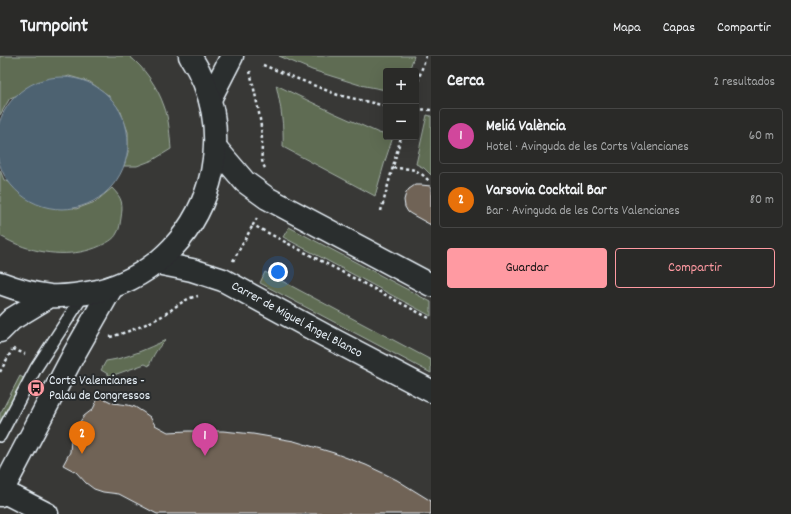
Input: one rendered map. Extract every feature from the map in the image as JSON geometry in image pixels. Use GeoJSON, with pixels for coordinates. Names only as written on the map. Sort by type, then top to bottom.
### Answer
{"type":"FeatureCollection","features":[{"type":"Feature","properties":{"kind":"street"},"geometry":{"type":"LineString","coordinates":[[0,283],[37,294],[50,296],[84,294],[112,287],[131,279],[157,263],[182,237],[196,216],[208,189],[216,148],[214,119],[210,99],[203,80],[190,56]]}},
{"type":"Feature","properties":{"kind":"street"},"geometry":{"type":"LineString","coordinates":[[210,99],[232,56]]}},
{"type":"Feature","properties":{"kind":"street"},"geometry":{"type":"LineString","coordinates":[[216,148],[245,182],[267,198],[431,285]]}},
{"type":"Feature","properties":{"kind":"street","name":"Carrer de Miguel Ángel Blanco"},"geometry":{"type":"LineString","coordinates":[[157,263],[192,270],[223,280],[431,391]]}},
{"type":"Feature","properties":{"kind":"street"},"geometry":{"type":"LineString","coordinates":[[47,514],[1,493],[74,354],[112,287]]}},
{"type":"Feature","properties":{"kind":"street"},"geometry":{"type":"LineString","coordinates":[[0,331],[12,319],[50,296]]}},
{"type":"Feature","properties":{"kind":"lane"},"geometry":{"type":"LineString","coordinates":[[0,436],[36,368],[84,294]]}},
{"type":"Feature","properties":{"kind":"path"},"geometry":{"type":"LineString","coordinates":[[419,78],[426,56]]}},
{"type":"Feature","properties":{"kind":"path"},"geometry":{"type":"LineString","coordinates":[[263,65],[338,95],[383,105]]}},
{"type":"Feature","properties":{"kind":"path"},"geometry":{"type":"LineString","coordinates":[[250,71],[261,122],[261,155],[263,165],[266,170]]}},
{"type":"Feature","properties":{"kind":"path"},"geometry":{"type":"LineString","coordinates":[[419,109],[431,110]]}},
{"type":"Feature","properties":{"kind":"path"},"geometry":{"type":"LineString","coordinates":[[381,211],[400,140]]}},
{"type":"Feature","properties":{"kind":"path"},"geometry":{"type":"LineString","coordinates":[[393,168],[413,169],[422,174],[428,181],[431,181]]}},
{"type":"Feature","properties":{"kind":"path"},"geometry":{"type":"LineString","coordinates":[[230,266],[259,213]]}},
{"type":"Feature","properties":{"kind":"path"},"geometry":{"type":"LineString","coordinates":[[253,225],[431,319]]}},
{"type":"Feature","properties":{"kind":"path"},"geometry":{"type":"LineString","coordinates":[[109,337],[141,326],[163,316],[189,298],[200,296]]}},
{"type":"Feature","properties":{"kind":"path"},"geometry":{"type":"LineString","coordinates":[[0,372],[12,349]]}},
{"type":"Feature","properties":{"kind":"green space"},"geometry":{"type":"Polygon","coordinates":[[[0,56],[129,56],[145,72],[161,99],[166,111],[171,149],[153,160],[137,166],[124,166],[128,152],[128,132],[121,112],[108,95],[90,82],[69,76],[10,98],[0,115],[0,56]]]}},
{"type":"Feature","properties":{"kind":"green space"},"geometry":{"type":"Polygon","coordinates":[[[279,56],[414,56],[410,68],[383,68],[383,89],[360,85],[312,70],[279,56]]]}},
{"type":"Feature","properties":{"kind":"green space"},"geometry":{"type":"Polygon","coordinates":[[[276,85],[334,113],[383,134],[383,140],[392,140],[375,196],[283,147],[282,116],[276,85]]]}},
{"type":"Feature","properties":{"kind":"green space"},"geometry":{"type":"Polygon","coordinates":[[[427,115],[431,116],[431,175],[424,168],[416,164],[427,115]]]}},
{"type":"Feature","properties":{"kind":"green space"},"geometry":{"type":"Polygon","coordinates":[[[0,170],[4,180],[76,209],[95,202],[112,188],[118,195],[122,205],[119,228],[116,235],[107,242],[91,250],[70,253],[49,253],[39,251],[17,244],[0,236],[0,170]]]}},
{"type":"Feature","properties":{"kind":"green space"},"geometry":{"type":"Polygon","coordinates":[[[289,227],[431,302],[431,316],[283,237],[289,227]]]}},
{"type":"Feature","properties":{"kind":"green space"},"geometry":{"type":"Polygon","coordinates":[[[265,272],[431,360],[431,373],[260,283],[265,272]]]}},
{"type":"Feature","properties":{"kind":"green space"},"geometry":{"type":"Polygon","coordinates":[[[166,340],[152,358],[149,366],[145,364],[111,376],[101,370],[106,361],[114,360],[144,350],[166,340]]]}},
{"type":"Feature","properties":{"kind":"green space"},"geometry":{"type":"Polygon","coordinates":[[[20,376],[25,379],[0,426],[0,414],[20,376]]]}},
{"type":"Feature","properties":{"kind":"water"},"geometry":{"type":"Polygon","coordinates":[[[69,77],[81,79],[93,84],[109,96],[121,112],[126,124],[128,143],[126,162],[121,174],[109,190],[93,202],[81,207],[55,209],[43,207],[31,202],[15,190],[3,174],[-2,162],[-4,136],[-2,124],[3,112],[15,96],[31,84],[43,79],[69,77]]]}},
{"type":"Feature","properties":{"kind":"building"},"geometry":{"type":"Polygon","coordinates":[[[415,185],[431,186],[431,225],[408,212],[405,207],[404,200],[406,193],[415,185]]]}},
{"type":"Feature","properties":{"kind":"building"},"geometry":{"type":"Polygon","coordinates":[[[99,396],[113,403],[135,407],[150,417],[155,425],[168,432],[223,431],[253,434],[294,441],[334,453],[383,473],[431,501],[431,514],[157,514],[119,494],[94,489],[76,472],[63,465],[70,452],[71,439],[76,427],[84,416],[93,409],[99,396]]]}},
{"type":"Feature","properties":{"kind":"place","name":"Corts Valencianes - Palau de Congressos"},"geometry":{"type":"Point","coordinates":[36,388]}},
{"type":"Feature","properties":{"kind":"place","name":"Varsovia Cocktail Bar"},"geometry":{"type":"Point","coordinates":[82,454]}},
{"type":"Feature","properties":{"kind":"place","name":"Meliá València"},"geometry":{"type":"Point","coordinates":[205,456]}}]}
